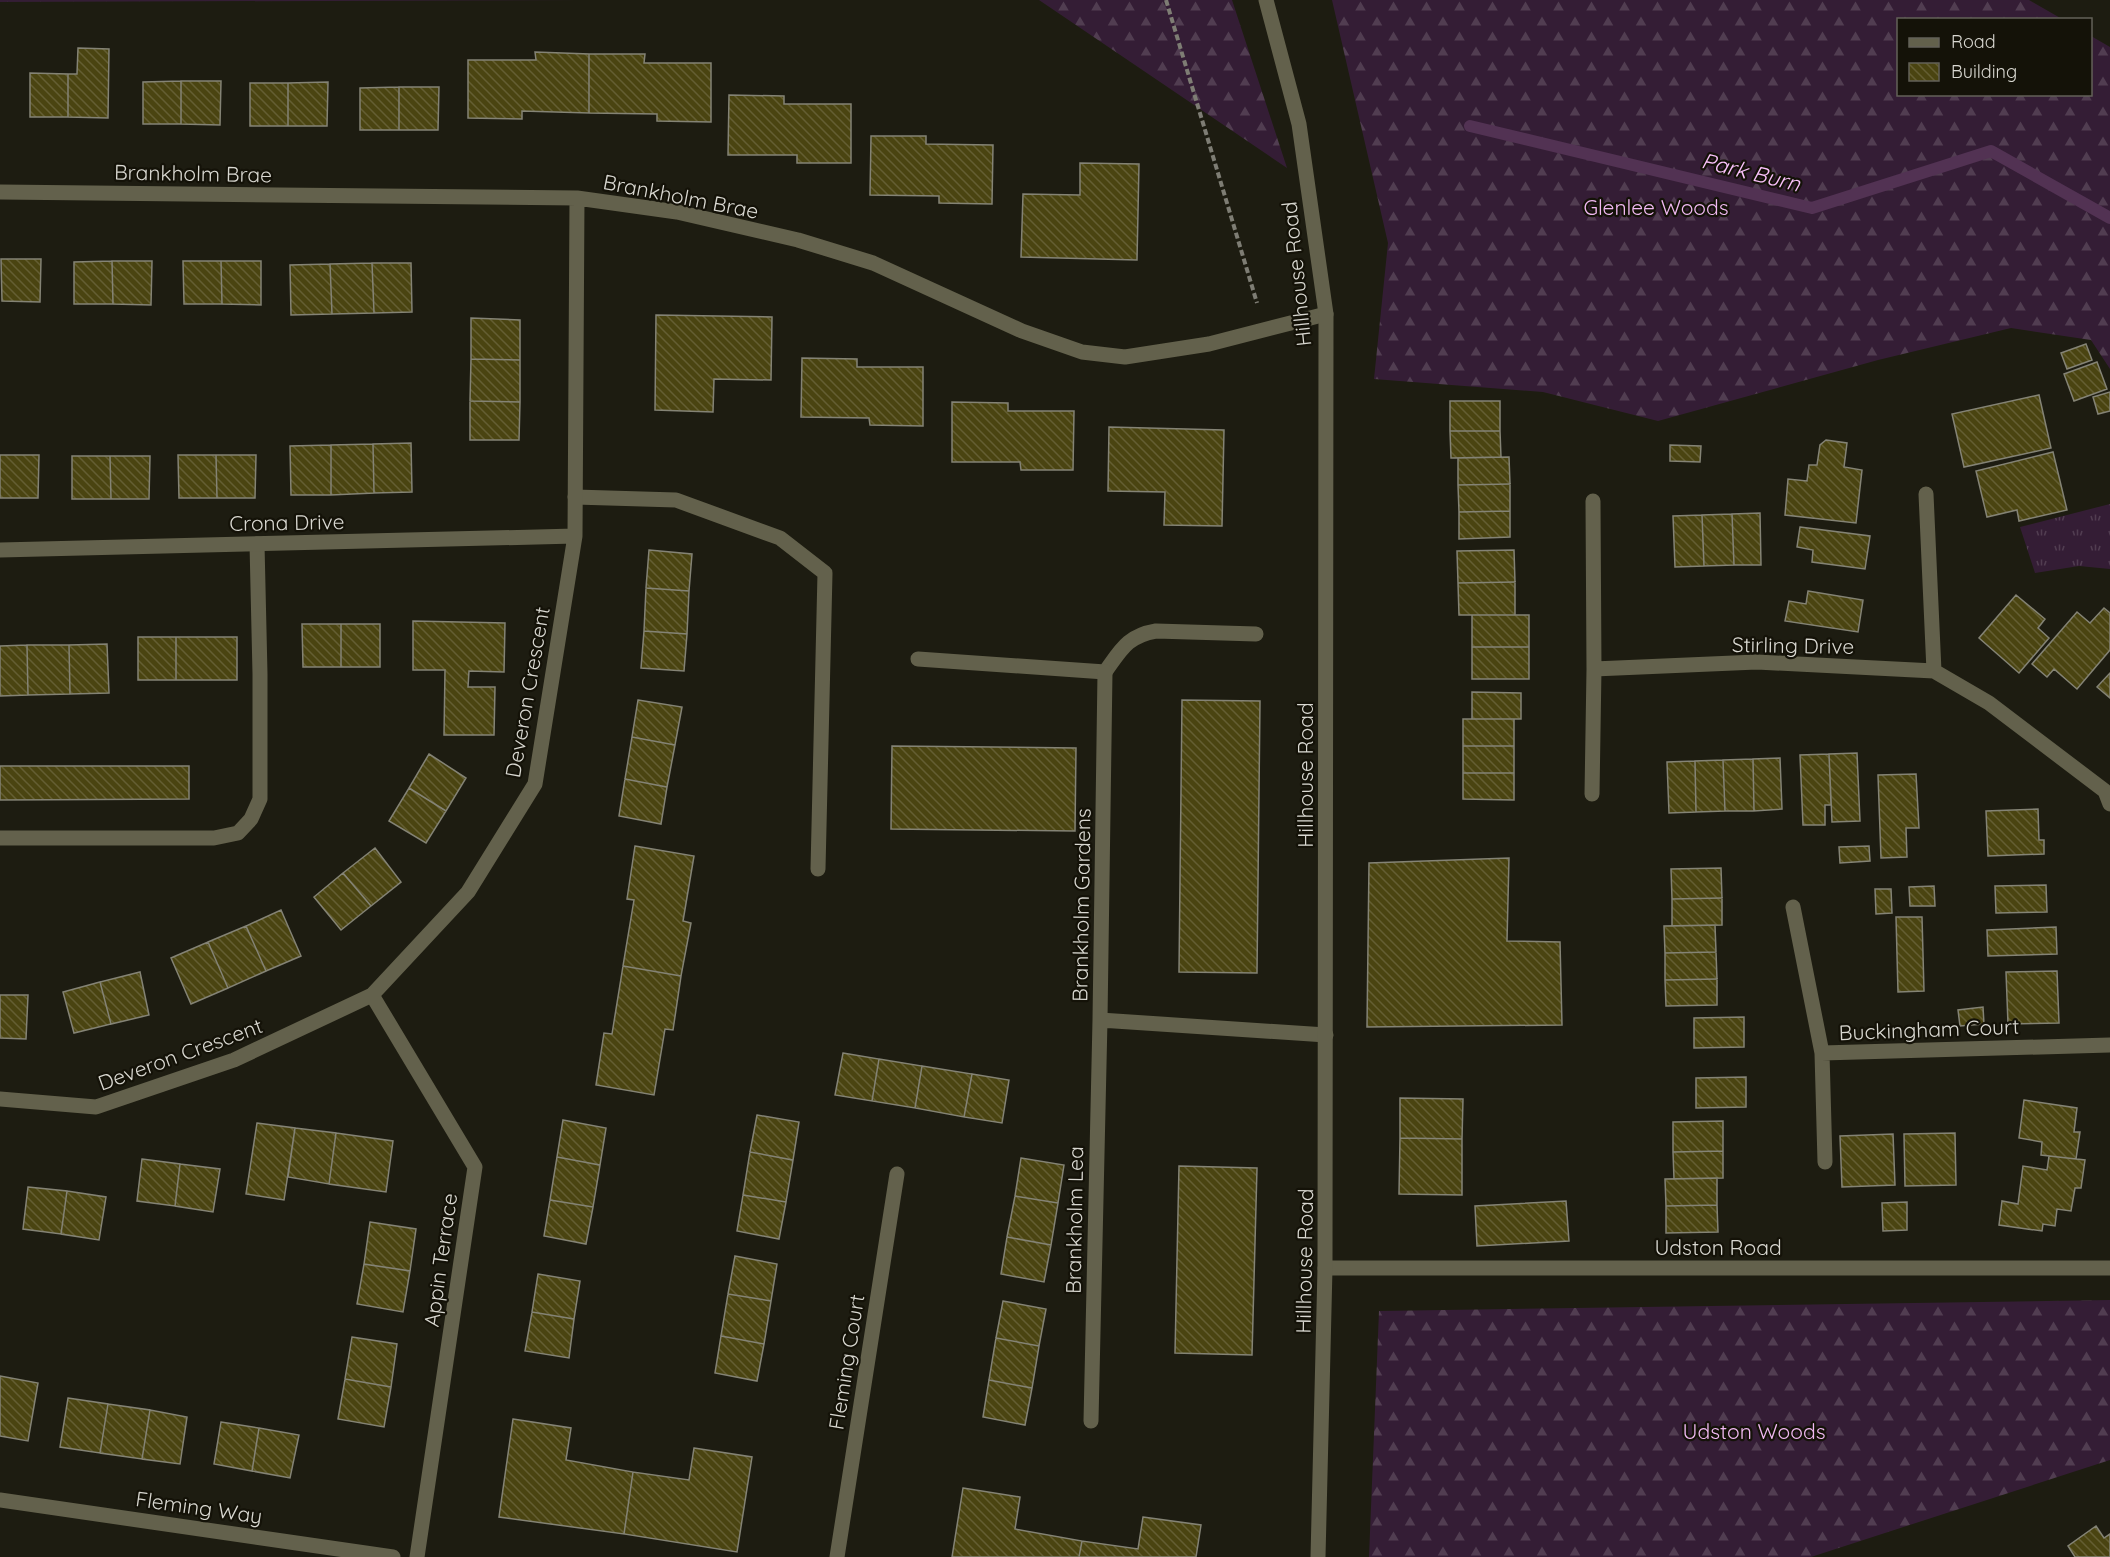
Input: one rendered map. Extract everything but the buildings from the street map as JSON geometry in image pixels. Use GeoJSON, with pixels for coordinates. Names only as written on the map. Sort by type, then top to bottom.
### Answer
{"type":"FeatureCollection","features":[{"type":"Feature","properties":{"kind":"street","name":"Hillhouse Road"},"geometry":{"type":"LineString","coordinates":[[1266,0],[1299,124],[1326,314],[1325,1268],[1318,1557]]}},
{"type":"Feature","properties":{"kind":"street","name":"Brankholm Brae"},"geometry":{"type":"LineString","coordinates":[[0,192],[577,198],[677,212],[798,240],[873,262],[1022,331],[1082,351],[1125,357],[1209,344],[1326,314]]}},
{"type":"Feature","properties":{"kind":"street","name":"Deveron Crescent"},"geometry":{"type":"LineString","coordinates":[[0,1099],[96,1107],[234,1060],[372,995],[468,892],[535,784],[575,536],[577,198]]}},
{"type":"Feature","properties":{"kind":"street"},"geometry":{"type":"LineString","coordinates":[[1926,495],[1934,671]]}},
{"type":"Feature","properties":{"kind":"street"},"geometry":{"type":"LineString","coordinates":[[575,497],[676,500],[780,538],[825,573],[818,869]]}},
{"type":"Feature","properties":{"kind":"street"},"geometry":{"type":"LineString","coordinates":[[1592,794],[1593,501]]}},
{"type":"Feature","properties":{"kind":"street","name":"Crona Drive"},"geometry":{"type":"LineString","coordinates":[[0,550],[575,536]]}},
{"type":"Feature","properties":{"kind":"street"},"geometry":{"type":"LineString","coordinates":[[0,838],[214,837],[238,832],[251,819],[260,799],[257,543]]}},
{"type":"Feature","properties":{"kind":"street"},"geometry":{"type":"LineString","coordinates":[[918,659],[1105,672],[1125,645],[1140,634],[1156,631],[1256,634]]}},
{"type":"Feature","properties":{"kind":"street","name":"Stirling Drive"},"geometry":{"type":"LineString","coordinates":[[1594,669],[1757,662],[1934,671],[1989,703],[2105,791],[2110,804]]}},
{"type":"Feature","properties":{"kind":"street","name":"Brankholm Gardens"},"geometry":{"type":"LineString","coordinates":[[1105,672],[1100,1020],[1326,1035]]}},
{"type":"Feature","properties":{"kind":"street"},"geometry":{"type":"LineString","coordinates":[[1793,907],[1822,1053]]}},
{"type":"Feature","properties":{"kind":"street","name":"Appin Terrace"},"geometry":{"type":"LineString","coordinates":[[372,995],[475,1167],[417,1557]]}},
{"type":"Feature","properties":{"kind":"street","name":"Brankholm Lea"},"geometry":{"type":"LineString","coordinates":[[1091,1421],[1100,1020]]}},
{"type":"Feature","properties":{"kind":"street","name":"Buckingham Court"},"geometry":{"type":"LineString","coordinates":[[1825,1162],[1822,1053],[2110,1045]]}},
{"type":"Feature","properties":{"kind":"street","name":"Fleming Court"},"geometry":{"type":"LineString","coordinates":[[837,1557],[897,1174]]}},
{"type":"Feature","properties":{"kind":"street","name":"Udston Road"},"geometry":{"type":"LineString","coordinates":[[1325,1268],[2110,1268]]}},
{"type":"Feature","properties":{"kind":"street","name":"Fleming Way"},"geometry":{"type":"LineString","coordinates":[[0,1500],[393,1557]]}},
{"type":"Feature","properties":{"kind":"path"},"geometry":{"type":"LineString","coordinates":[[1166,0],[1264,329]]}},
{"type":"Feature","properties":{"kind":"green space"},"geometry":{"type":"Polygon","coordinates":[[[0,0],[581,0],[0,2],[0,0]]]}},
{"type":"Feature","properties":{"kind":"green space"},"geometry":{"type":"Polygon","coordinates":[[[1039,0],[1232,0],[1287,168],[1039,0]]]}},
{"type":"Feature","properties":{"kind":"green space","name":"Glenlee Woods"},"geometry":{"type":"Polygon","coordinates":[[[1332,0],[2029,0],[2060,18],[1897,18],[1897,96],[2092,96],[2092,37],[2110,47],[2110,369],[2091,340],[2011,328],[1878,360],[1658,421],[1543,392],[1374,379],[1388,243],[1332,0]]]}},
{"type":"Feature","properties":{"kind":"green space"},"geometry":{"type":"Polygon","coordinates":[[[2110,504],[2110,569],[2079,566],[2035,573],[2020,527],[2110,504]]]}},
{"type":"Feature","properties":{"kind":"green space","name":"Udston Woods"},"geometry":{"type":"Polygon","coordinates":[[[2110,1300],[2110,1460],[1811,1557],[1369,1557],[1379,1311],[2110,1300]]]}},
{"type":"Feature","properties":{"kind":"waterway","name":"Park Burn"},"geometry":{"type":"LineString","coordinates":[[1470,126],[1812,208],[1991,151],[2110,218]]}}]}
